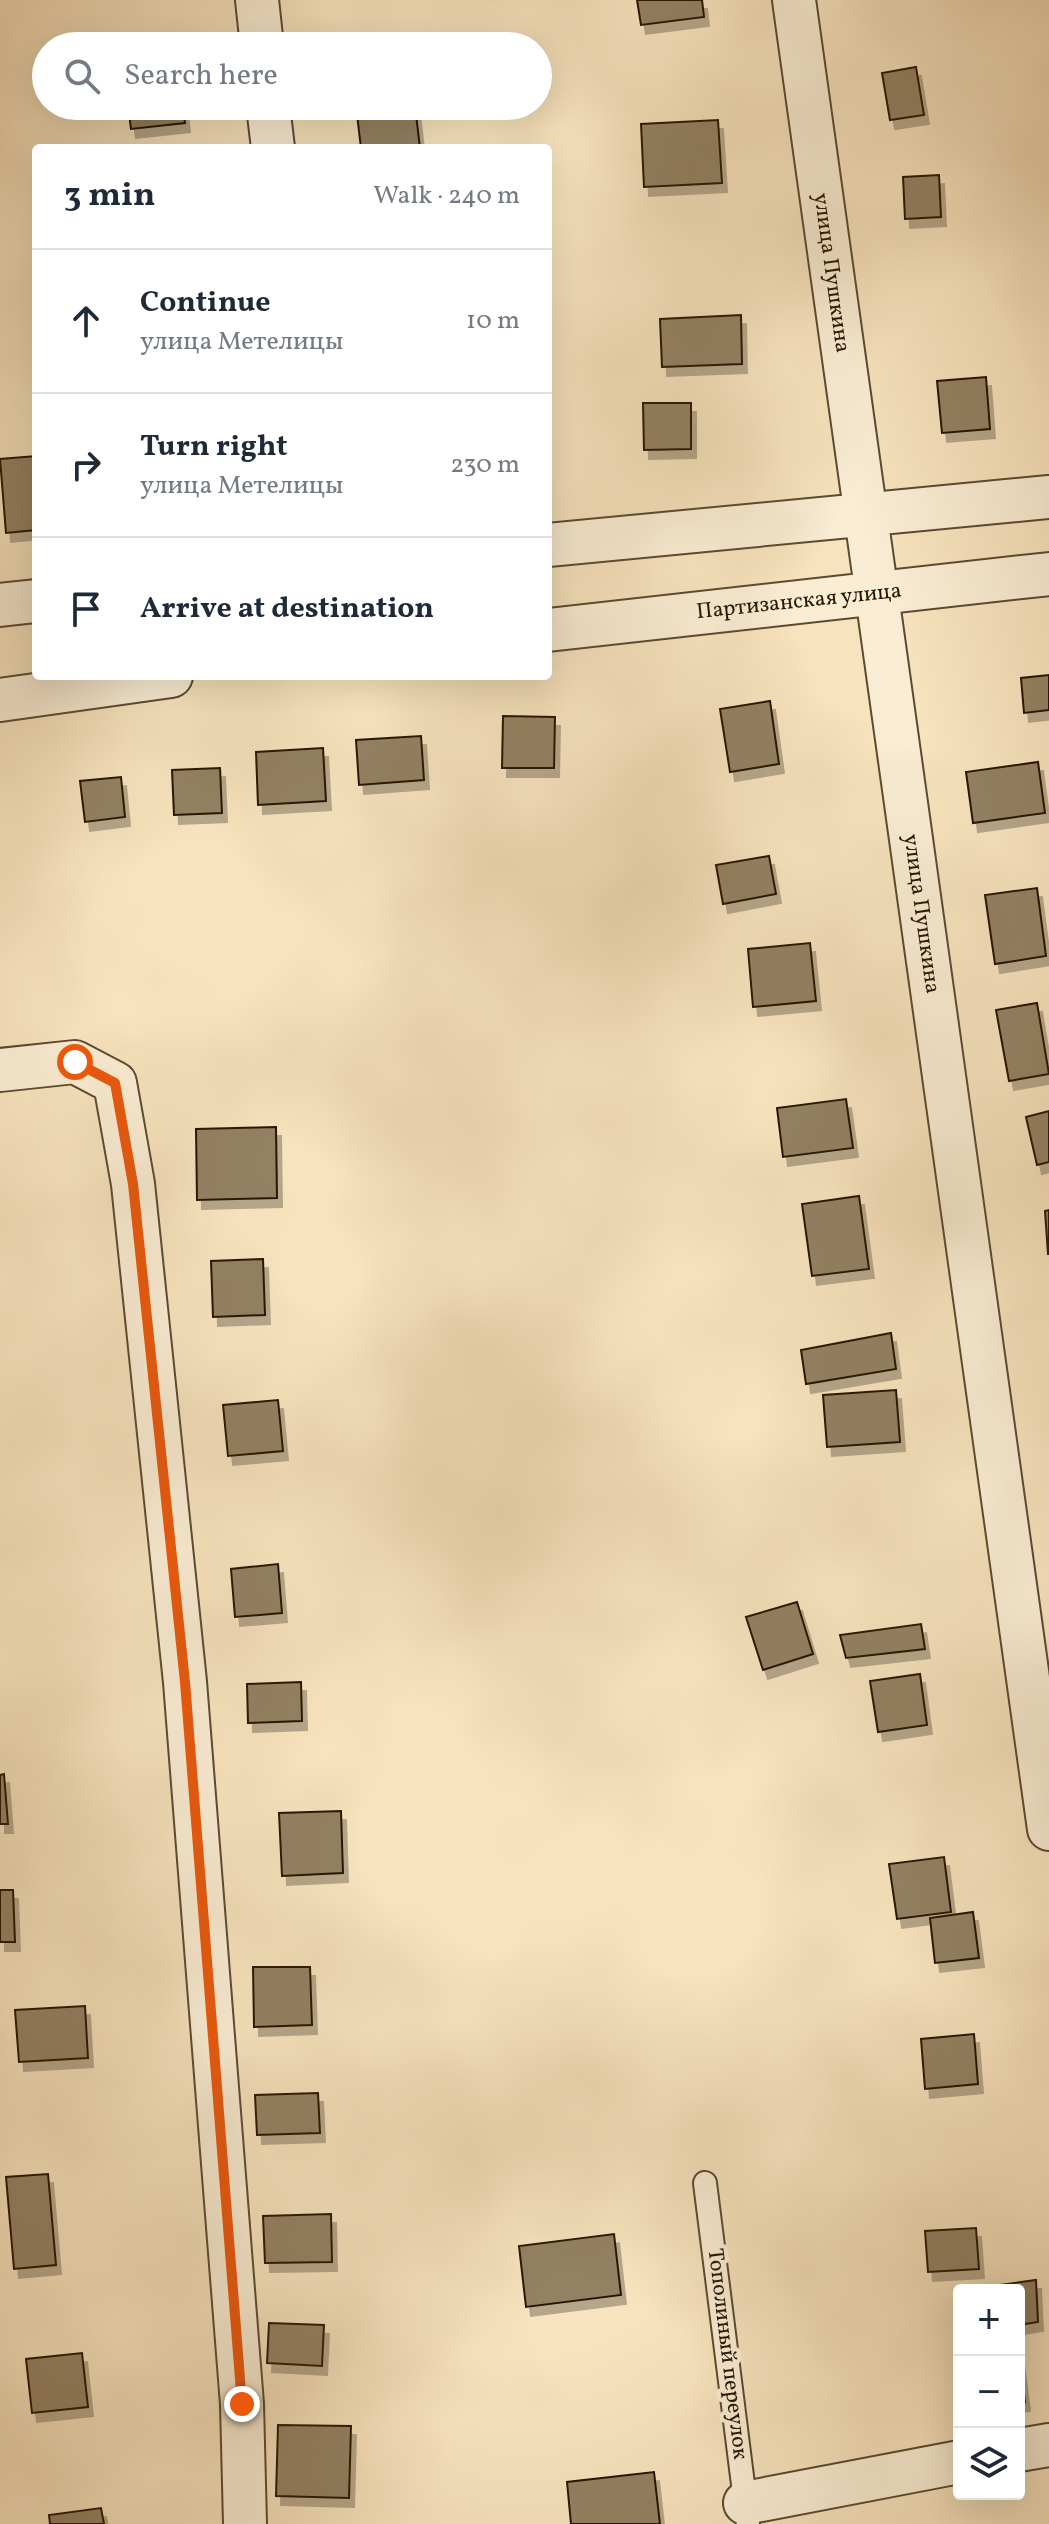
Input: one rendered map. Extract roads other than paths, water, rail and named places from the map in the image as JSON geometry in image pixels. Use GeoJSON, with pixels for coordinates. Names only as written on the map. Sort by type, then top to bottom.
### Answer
{"type":"FeatureCollection","features":[{"type":"Feature","properties":{"kind":"street"},"geometry":{"type":"LineString","coordinates":[[257,0],[260,32]]}},
{"type":"Feature","properties":{"kind":"street","name":"улица Пушкина"},"geometry":{"type":"LineString","coordinates":[[794,0],[1049,1829]]}},
{"type":"Feature","properties":{"kind":"street"},"geometry":{"type":"LineString","coordinates":[[270,120],[273,144]]}},
{"type":"Feature","properties":{"kind":"street"},"geometry":{"type":"LineString","coordinates":[[552,545],[1049,497]]}},
{"type":"Feature","properties":{"kind":"street","name":"Партизанская улица"},"geometry":{"type":"LineString","coordinates":[[552,630],[1049,574]]}},
{"type":"Feature","properties":{"kind":"street"},"geometry":{"type":"LineString","coordinates":[[0,605],[32,601]]}},
{"type":"Feature","properties":{"kind":"street"},"geometry":{"type":"LineString","coordinates":[[0,700],[142,680]]}},
{"type":"Feature","properties":{"kind":"street"},"geometry":{"type":"LineString","coordinates":[[0,1070],[75,1062],[115,1083],[133,1184],[187,1698],[242,2404],[245,2524]]}},
{"type":"Feature","properties":{"kind":"street"},"geometry":{"type":"LineString","coordinates":[[1025,2449],[1049,2445]]}},
{"type":"Feature","properties":{"kind":"street"},"geometry":{"type":"LineString","coordinates":[[747,2514],[953,2463]]}},
{"type":"Feature","properties":{"kind":"lane","name":"Тополиный переулок"},"geometry":{"type":"LineString","coordinates":[[705,2183],[747,2514]]}}]}
